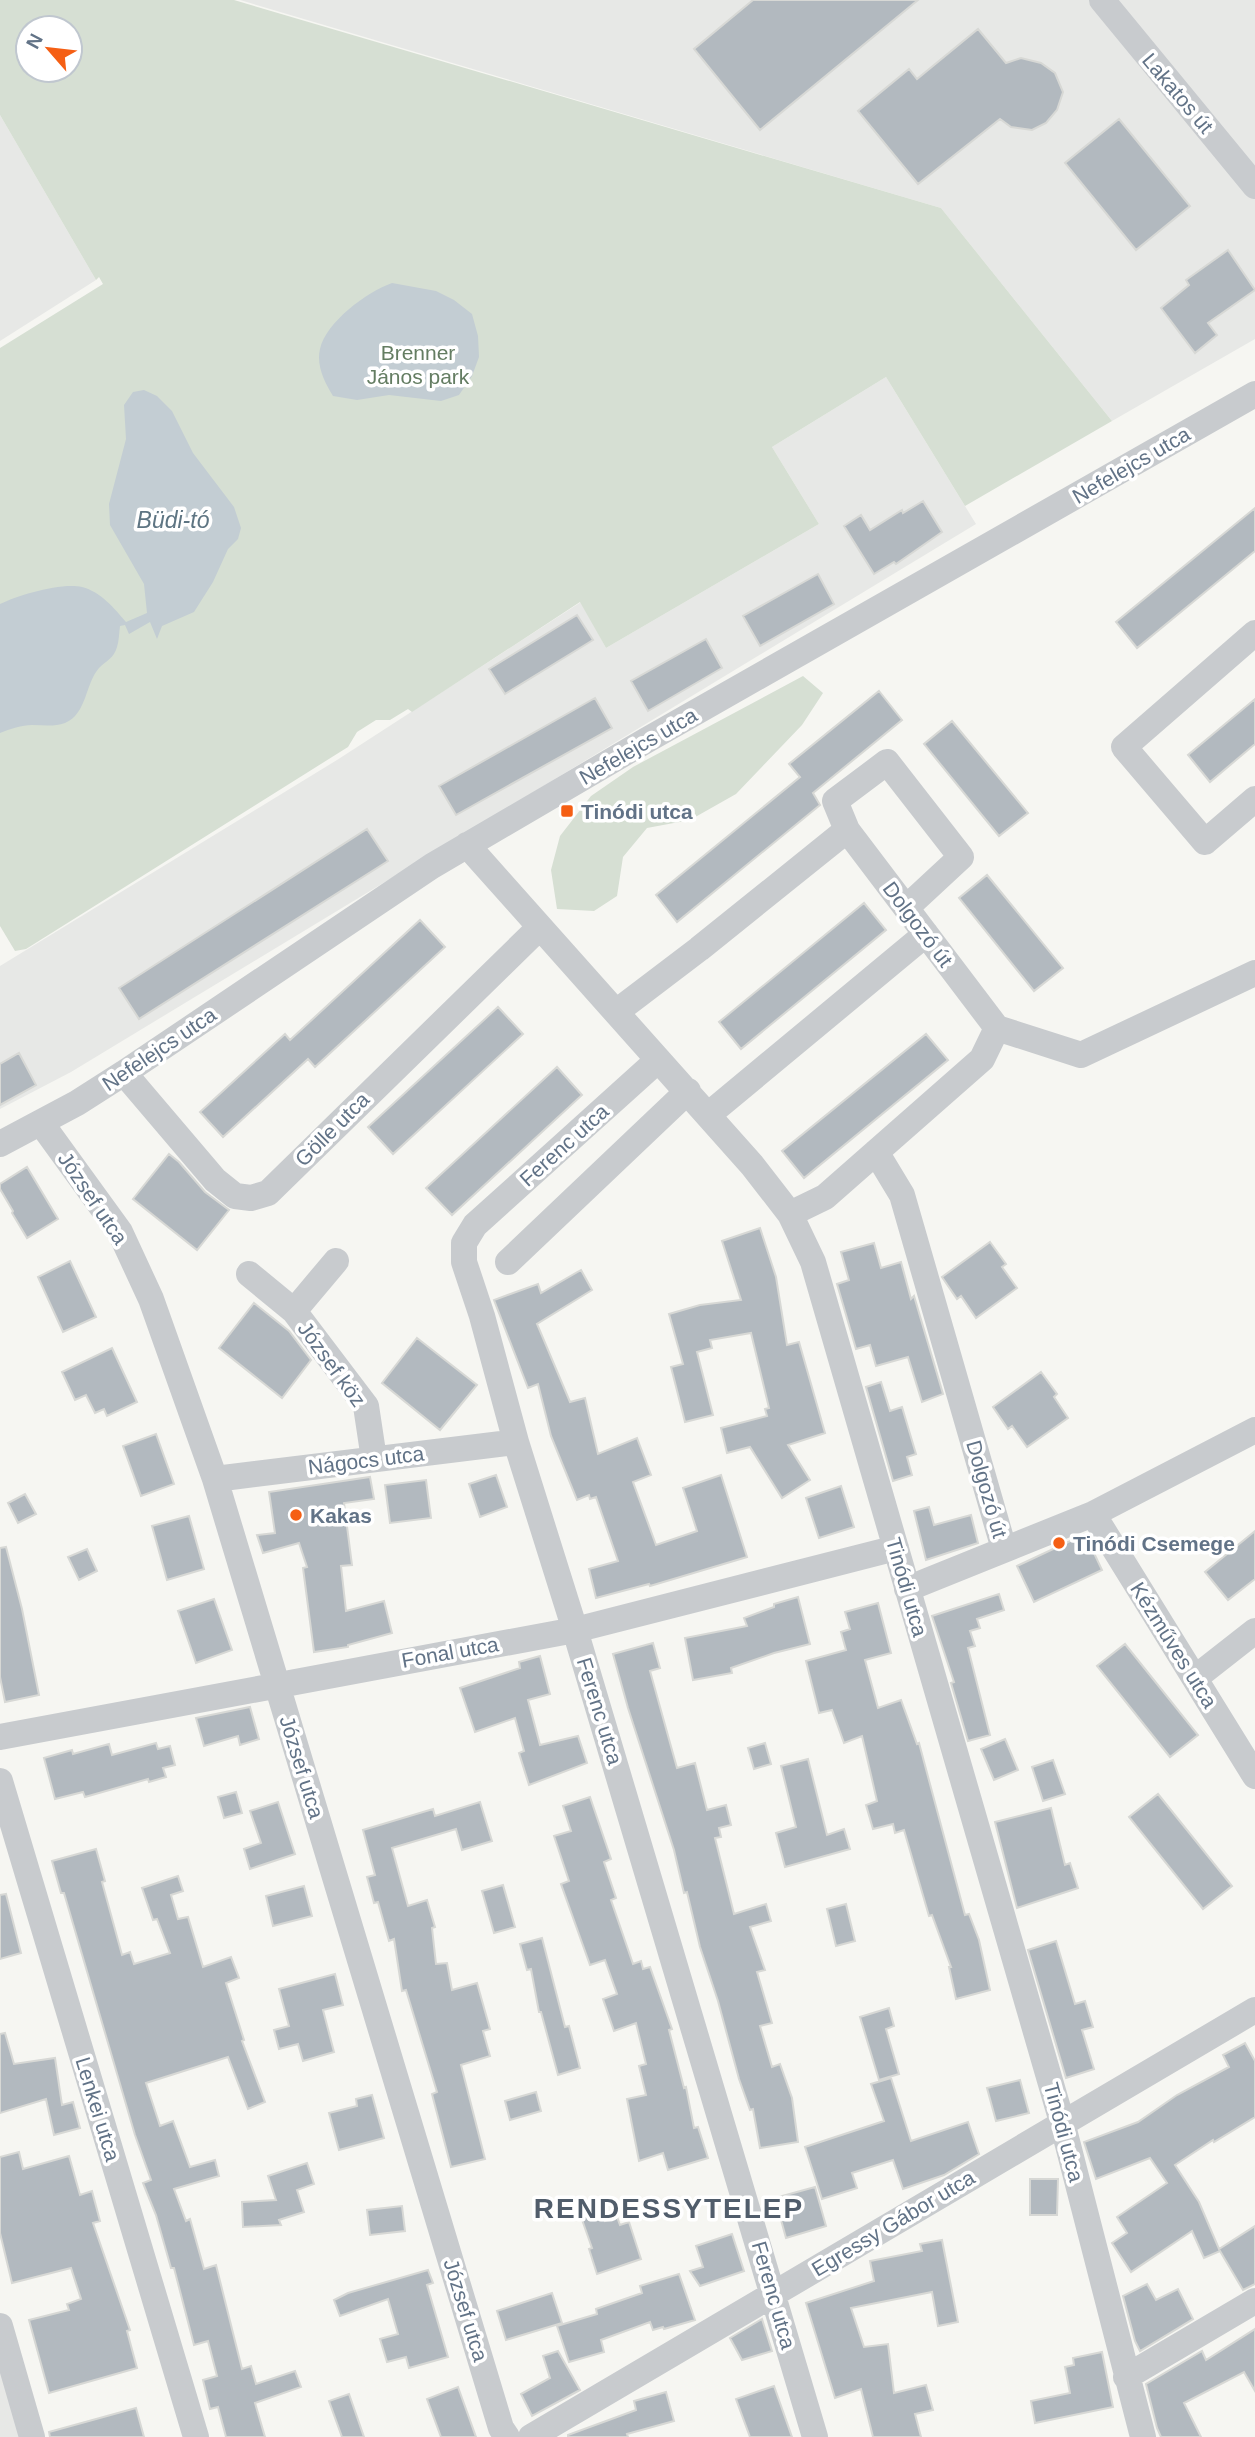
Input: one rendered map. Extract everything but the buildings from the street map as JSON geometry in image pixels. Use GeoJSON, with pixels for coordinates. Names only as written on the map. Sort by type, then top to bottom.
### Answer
{"type":"FeatureCollection","features":[{"type":"Feature","properties":{"kind":"street","name":"Lakatos út"},"geometry":{"type":"LineString","coordinates":[[1102,0],[1255,186]]}},
{"type":"Feature","properties":{"kind":"street","name":"Nefelejcs utca"},"geometry":{"type":"LineString","coordinates":[[0,1144],[41,1123],[124,1073],[467,845],[1255,394]]}},
{"type":"Feature","properties":{"kind":"street"},"geometry":{"type":"LineString","coordinates":[[1255,634],[1124,747],[1205,842],[1255,800]]}},
{"type":"Feature","properties":{"kind":"street"},"geometry":{"type":"LineString","coordinates":[[616,1012],[847,830],[835,801],[887,762],[961,857],[906,908]]}},
{"type":"Feature","properties":{"kind":"street","name":"Dolgozó út"},"geometry":{"type":"LineString","coordinates":[[847,830],[997,1028]]}},
{"type":"Feature","properties":{"kind":"street","name":"Tinódi utca"},"geometry":{"type":"LineString","coordinates":[[467,845],[752,1165],[790,1214],[813,1262],[1062,2122],[1143,2437]]}},
{"type":"Feature","properties":{"kind":"street","name":"Gölle utca"},"geometry":{"type":"LineString","coordinates":[[124,1073],[215,1180],[235,1196],[251,1198],[268,1193],[540,927]]}},
{"type":"Feature","properties":{"kind":"street"},"geometry":{"type":"LineString","coordinates":[[708,1115],[926,934]]}},
{"type":"Feature","properties":{"kind":"street"},"geometry":{"type":"LineString","coordinates":[[790,1214],[825,1197],[982,1059],[997,1028],[1081,1055],[1255,973]]}},
{"type":"Feature","properties":{"kind":"street","name":"Ferenc utca"},"geometry":{"type":"LineString","coordinates":[[658,1060],[475,1225],[464,1243],[464,1262],[815,2437]]}},
{"type":"Feature","properties":{"kind":"street"},"geometry":{"type":"LineString","coordinates":[[508,1262],[688,1091]]}},
{"type":"Feature","properties":{"kind":"street","name":"József utca"},"geometry":{"type":"LineString","coordinates":[[41,1123],[120,1232],[150,1299],[215,1479],[501,2428],[507,2437]]}},
{"type":"Feature","properties":{"kind":"street","name":"Dolgozó út"},"geometry":{"type":"LineString","coordinates":[[876,1152],[902,1195],[1004,1549]]}},
{"type":"Feature","properties":{"kind":"street","name":"József köz"},"geometry":{"type":"LineString","coordinates":[[294,1311],[336,1261]]}},
{"type":"Feature","properties":{"kind":"street","name":"József köz"},"geometry":{"type":"LineString","coordinates":[[249,1274],[294,1311],[366,1406],[374,1459]]}},
{"type":"Feature","properties":{"kind":"street"},"geometry":{"type":"LineString","coordinates":[[907,1589],[1093,1514],[1255,1430]]}},
{"type":"Feature","properties":{"kind":"street","name":"Nágocs utca"},"geometry":{"type":"LineString","coordinates":[[215,1479],[516,1442]]}},
{"type":"Feature","properties":{"kind":"street","name":"Kézműves utca"},"geometry":{"type":"LineString","coordinates":[[1093,1514],[1255,1776]]}},
{"type":"Feature","properties":{"kind":"street","name":"Fonal utca"},"geometry":{"type":"LineString","coordinates":[[0,1737],[576,1630],[896,1548]]}},
{"type":"Feature","properties":{"kind":"street"},"geometry":{"type":"LineString","coordinates":[[1195,1678],[1255,1631]]}},
{"type":"Feature","properties":{"kind":"street","name":"Lenkei utca"},"geometry":{"type":"LineString","coordinates":[[0,1782],[196,2437]]}},
{"type":"Feature","properties":{"kind":"street","name":"Egressy Gábor utca"},"geometry":{"type":"LineString","coordinates":[[531,2437],[1255,2010]]}},
{"type":"Feature","properties":{"kind":"street"},"geometry":{"type":"LineString","coordinates":[[1126,2377],[1255,2301]]}},
{"type":"Feature","properties":{"kind":"street"},"geometry":{"type":"LineString","coordinates":[[0,2326],[32,2437]]}},
{"type":"Feature","properties":{"kind":"shaded area"},"geometry":{"type":"Polygon","coordinates":[[[240,0],[1255,0],[1255,339],[1112,421],[941,208],[240,0]]]}},
{"type":"Feature","properties":{"kind":"shaded area"},"geometry":{"type":"Polygon","coordinates":[[[0,115],[96,280],[0,341],[0,115]]]}},
{"type":"Feature","properties":{"kind":"shaded area"},"geometry":{"type":"Polygon","coordinates":[[[886,377],[976,524],[71,1072],[0,1109],[0,966],[337,760],[581,602],[606,648],[819,524],[772,447],[886,377]]]}},
{"type":"Feature","properties":{"kind":"shaded area"},"geometry":{"type":"Polygon","coordinates":[[[0,2369],[20,2437],[0,2437],[0,2369]]]}},
{"type":"Feature","properties":{"kind":"green space","name":"Brenner János park"},"geometry":{"type":"Polygon","coordinates":[[[0,0],[234,0],[941,208],[1112,421],[965,506],[886,377],[772,447],[819,524],[606,648],[580,602],[412,712],[408,709],[390,720],[376,720],[357,732],[348,747],[26,949],[15,951],[0,926],[0,348],[103,284],[99,277],[96,280],[0,115],[0,0]]]}},
{"type":"Feature","properties":{"kind":"green space"},"geometry":{"type":"Polygon","coordinates":[[[803,676],[823,693],[802,725],[736,794],[690,820],[647,828],[623,857],[617,896],[594,911],[557,909],[551,870],[560,836],[591,796],[633,767],[803,676]]]}},
{"type":"Feature","properties":{"kind":"water"},"geometry":{"type":"Polygon","coordinates":[[[392,283],[436,291],[454,300],[472,314],[478,336],[479,357],[472,376],[459,395],[441,401],[389,395],[357,400],[333,396],[324,380],[319,362],[324,339],[349,309],[371,293],[392,283]]]}},
{"type":"Feature","properties":{"kind":"water","name":"Büdi-tó"},"geometry":{"type":"Polygon","coordinates":[[[144,390],[157,396],[172,411],[193,453],[234,507],[241,528],[238,539],[228,549],[213,582],[194,612],[162,626],[157,639],[150,622],[129,634],[125,625],[120,626],[116,651],[94,675],[82,706],[72,719],[61,724],[24,726],[0,733],[0,604],[40,590],[73,586],[89,589],[101,597],[126,622],[147,613],[144,584],[110,525],[109,504],[126,439],[124,405],[133,392],[144,390]]]}},
{"type":"Feature","properties":{"kind":"place","name":"Tinódi utca"},"geometry":{"type":"Point","coordinates":[567,811]}},
{"type":"Feature","properties":{"kind":"place","name":"Kakas"},"geometry":{"type":"Point","coordinates":[296,1515]}},
{"type":"Feature","properties":{"kind":"place","name":"Tinódi Csemege"},"geometry":{"type":"Point","coordinates":[1059,1543]}},
{"type":"Feature","properties":{"kind":"district","name":"RENDESSYTELEP"},"geometry":{"type":"Point","coordinates":[669,2208]}}]}
